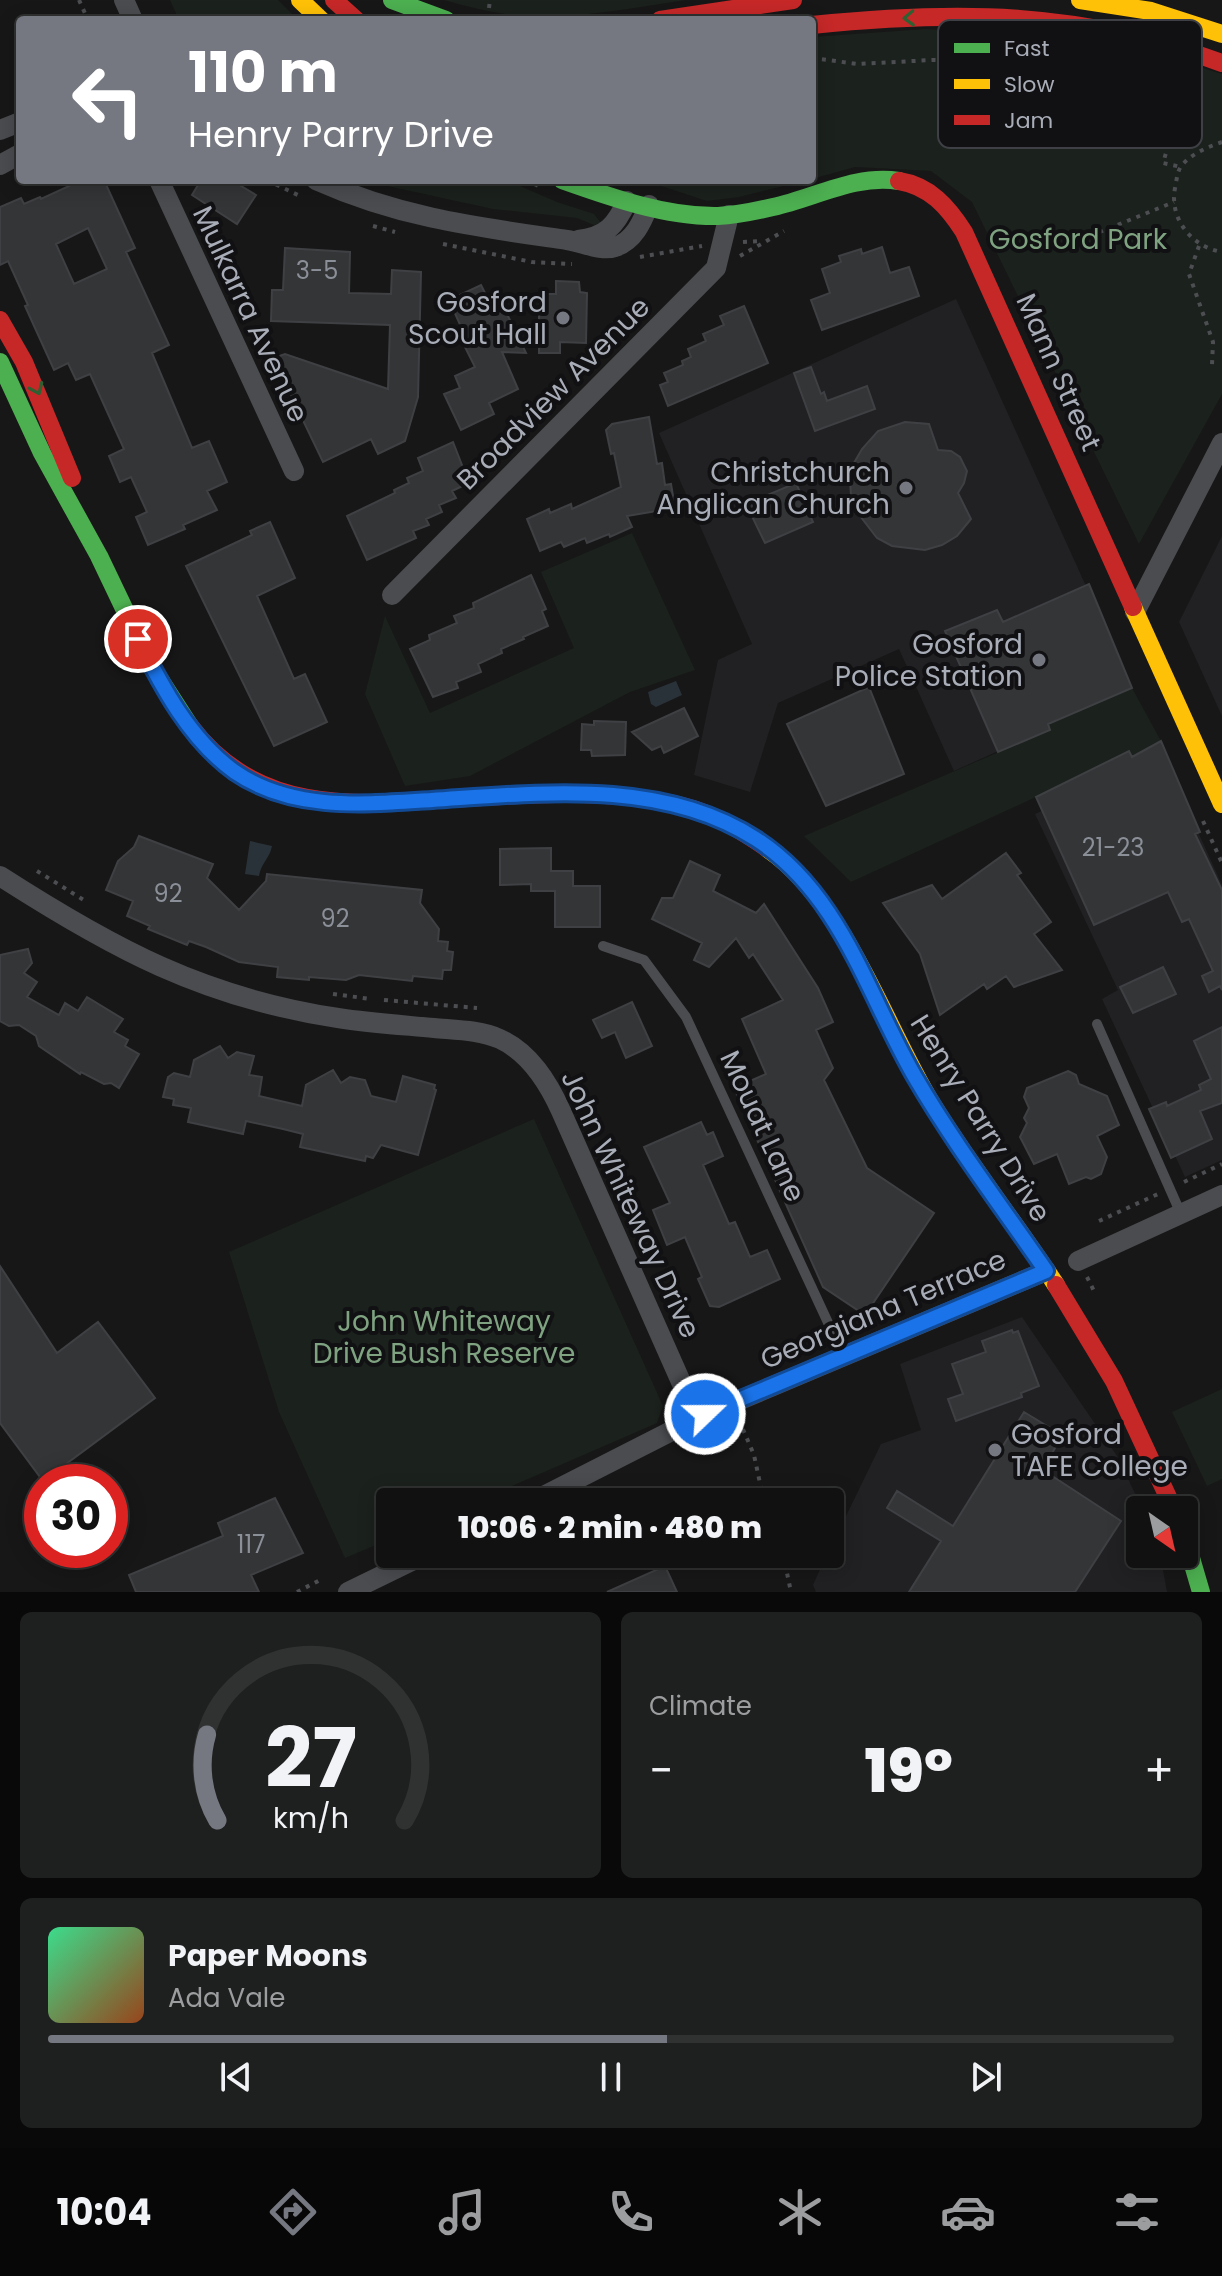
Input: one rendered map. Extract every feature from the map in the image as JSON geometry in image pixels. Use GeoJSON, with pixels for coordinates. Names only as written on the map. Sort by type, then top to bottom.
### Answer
{"type":"FeatureCollection","features":[{"type":"Feature","properties":{"kind":"main road"},"geometry":{"type":"LineString","coordinates":[[300,0],[317,16]]}},
{"type":"Feature","properties":{"kind":"main road"},"geometry":{"type":"LineString","coordinates":[[334,0],[352,16]]}},
{"type":"Feature","properties":{"kind":"main road"},"geometry":{"type":"LineString","coordinates":[[392,0],[435,16]]}},
{"type":"Feature","properties":{"kind":"main road"},"geometry":{"type":"LineString","coordinates":[[687,16],[793,0]]}},
{"type":"Feature","properties":{"kind":"main road"},"geometry":{"type":"LineString","coordinates":[[1078,0],[1152,5],[1188,20]]}},
{"type":"Feature","properties":{"kind":"main road"},"geometry":{"type":"LineString","coordinates":[[816,25],[918,17],[1042,20]]}},
{"type":"Feature","properties":{"kind":"main road"},"geometry":{"type":"LineString","coordinates":[[1202,26],[1222,34]]}},
{"type":"Feature","properties":{"kind":"main road"},"geometry":{"type":"LineString","coordinates":[[1202,56],[1222,63]]}},
{"type":"Feature","properties":{"kind":"main road","name":"Mann Street"},"geometry":{"type":"LineString","coordinates":[[573,184],[604,195],[692,215],[729,215],[774,207],[868,179],[885,178],[917,183],[942,202],[973,249],[1222,804]]}},
{"type":"Feature","properties":{"kind":"main road","name":"Mann Street"},"geometry":{"type":"LineString","coordinates":[[610,184],[637,201]]}},
{"type":"Feature","properties":{"kind":"main road","name":"Henry Parry Drive"},"geometry":{"type":"LineString","coordinates":[[0,320],[24,362],[62,449],[98,554]]}},
{"type":"Feature","properties":{"kind":"main road","name":"Henry Parry Drive"},"geometry":{"type":"LineString","coordinates":[[0,362],[42,452],[98,554],[149,662],[181,713],[216,755],[234,771],[253,782],[297,798],[351,804],[550,795],[635,797],[711,815],[758,840],[798,874],[833,918],[917,1080],[1072,1309],[1120,1393],[1168,1496]]}},
{"type":"Feature","properties":{"kind":"main road"},"geometry":{"type":"LineString","coordinates":[[1194,1568],[1201,1592]]}},
{"type":"Feature","properties":{"kind":"street","name":"Mulkarra Avenue"},"geometry":{"type":"LineString","coordinates":[[161,184],[294,471]]}},
{"type":"Feature","properties":{"kind":"street"},"geometry":{"type":"LineString","coordinates":[[326,184],[378,206],[440,222],[605,249],[619,246],[638,229],[637,201]]}},
{"type":"Feature","properties":{"kind":"street","name":"Broadview Avenue"},"geometry":{"type":"LineString","coordinates":[[392,595],[716,268],[729,215]]}},
{"type":"Feature","properties":{"kind":"street"},"geometry":{"type":"LineString","coordinates":[[1135,612],[1222,443]]}},
{"type":"Feature","properties":{"kind":"street","name":"John Whiteway Drive"},"geometry":{"type":"LineString","coordinates":[[0,876],[67,920],[120,949],[217,991],[338,1018],[474,1032],[500,1039],[523,1053],[552,1092],[697,1418]]}},
{"type":"Feature","properties":{"kind":"street"},"geometry":{"type":"LineString","coordinates":[[1078,1261],[1222,1195]]}},
{"type":"Feature","properties":{"kind":"street","name":"Georgiana Terrace"},"geometry":{"type":"LineString","coordinates":[[697,1418],[1046,1271]]}},
{"type":"Feature","properties":{"kind":"street"},"geometry":{"type":"LineString","coordinates":[[560,1488],[697,1418]]}},
{"type":"Feature","properties":{"kind":"street"},"geometry":{"type":"LineString","coordinates":[[348,1592],[397,1568]]}},
{"type":"Feature","properties":{"kind":"lane","name":"Mouat Lane"},"geometry":{"type":"LineString","coordinates":[[603,946],[644,960],[686,1017],[844,1357]]}},
{"type":"Feature","properties":{"kind":"lane"},"geometry":{"type":"LineString","coordinates":[[1097,1024],[1181,1214]]}},
{"type":"Feature","properties":{"kind":"path"},"geometry":{"type":"LineString","coordinates":[[489,8],[490,0]]}},
{"type":"Feature","properties":{"kind":"path"},"geometry":{"type":"LineString","coordinates":[[816,59],[858,64],[938,60]]}},
{"type":"Feature","properties":{"kind":"path"},"geometry":{"type":"LineString","coordinates":[[1222,142],[1196,154],[1181,167],[1174,202],[1179,221],[1199,245],[1222,252]]}},
{"type":"Feature","properties":{"kind":"path"},"geometry":{"type":"LineString","coordinates":[[1168,148],[1163,163],[1181,167]]}},
{"type":"Feature","properties":{"kind":"path"},"geometry":{"type":"LineString","coordinates":[[1090,236],[1174,202]]}},
{"type":"Feature","properties":{"kind":"path"},"geometry":{"type":"LineString","coordinates":[[740,256],[789,229]]}},
{"type":"Feature","properties":{"kind":"path"},"geometry":{"type":"LineString","coordinates":[[1199,245],[1189,274],[1213,342],[1212,365]]}},
{"type":"Feature","properties":{"kind":"path"},"geometry":{"type":"LineString","coordinates":[[1202,820],[1222,863]]}},
{"type":"Feature","properties":{"kind":"path"},"geometry":{"type":"LineString","coordinates":[[37,871],[88,903]]}},
{"type":"Feature","properties":{"kind":"path"},"geometry":{"type":"LineString","coordinates":[[329,993],[477,1008]]}},
{"type":"Feature","properties":{"kind":"path"},"geometry":{"type":"LineString","coordinates":[[1089,1281],[1094,1291],[1090,1293]]}},
{"type":"Feature","properties":{"kind":"path"},"geometry":{"type":"LineString","coordinates":[[732,1403],[754,1455],[761,1488]]}},
{"type":"Feature","properties":{"kind":"path"},"geometry":{"type":"LineString","coordinates":[[786,1568],[791,1592]]}},
{"type":"Feature","properties":{"kind":"path"},"geometry":{"type":"LineString","coordinates":[[297,1592],[320,1580]]}},
{"type":"Feature","properties":{"kind":"shaded area"},"geometry":{"type":"Polygon","coordinates":[[[956,299],[1133,690],[954,771],[899,649],[778,703],[750,792],[694,775],[718,660],[752,644],[659,433],[956,299]]]}},
{"type":"Feature","properties":{"kind":"shaded area"},"geometry":{"type":"Polygon","coordinates":[[[1222,536],[1222,716],[1179,622],[1222,536]]]}},
{"type":"Feature","properties":{"kind":"shaded area"},"geometry":{"type":"Polygon","coordinates":[[[676,681],[682,695],[656,707],[651,704],[648,692],[676,681]]]}},
{"type":"Feature","properties":{"kind":"shaded area"},"geometry":{"type":"Polygon","coordinates":[[[1164,757],[1222,885],[1222,1160],[1185,1177],[1102,999],[1118,990],[1035,814],[1164,757]]]}},
{"type":"Feature","properties":{"kind":"shaded area"},"geometry":{"type":"Polygon","coordinates":[[[250,841],[272,846],[259,876],[245,874],[250,841]]]}},
{"type":"Feature","properties":{"kind":"shaded area","name":"Gosford TAFE College"},"geometry":{"type":"Polygon","coordinates":[[[1022,1317],[1117,1456],[1136,1496],[1126,1496],[1126,1568],[1163,1568],[1167,1592],[816,1592],[813,1585],[821,1568],[844,1568],[844,1520],[881,1444],[921,1430],[900,1364],[1022,1317]]]}},
{"type":"Feature","properties":{"kind":"green space"},"geometry":{"type":"Polygon","coordinates":[[[170,0],[278,0],[294,16],[177,16],[170,0]]]}},
{"type":"Feature","properties":{"kind":"green space"},"geometry":{"type":"Polygon","coordinates":[[[444,0],[686,0],[556,16],[518,16],[444,0]]]}},
{"type":"Feature","properties":{"kind":"green space","name":"Gosford Park"},"geometry":{"type":"Polygon","coordinates":[[[938,30],[938,148],[1202,148],[1202,68],[1222,74],[1222,394],[1139,544],[972,202],[931,171],[855,167],[816,178],[816,37],[938,30]]]}},
{"type":"Feature","properties":{"kind":"green space"},"geometry":{"type":"Polygon","coordinates":[[[381,184],[515,184],[594,214],[601,223],[594,225],[577,218],[493,209],[381,184]]]}},
{"type":"Feature","properties":{"kind":"green space"},"geometry":{"type":"Polygon","coordinates":[[[655,184],[792,184],[739,197],[707,201],[655,184]]]}},
{"type":"Feature","properties":{"kind":"green space"},"geometry":{"type":"Polygon","coordinates":[[[632,533],[695,670],[630,692],[470,776],[405,786],[365,694],[385,616],[430,713],[574,648],[541,572],[632,533]]]}},
{"type":"Feature","properties":{"kind":"green space"},"geometry":{"type":"Polygon","coordinates":[[[1132,688],[1161,741],[1132,757],[1128,751],[851,882],[804,836],[1050,730],[1048,724],[1132,688]]]}},
{"type":"Feature","properties":{"kind":"green space","name":"John Whiteway Drive Bush Reserve"},"geometry":{"type":"Polygon","coordinates":[[[534,1119],[663,1406],[657,1423],[507,1488],[376,1488],[376,1545],[345,1558],[279,1412],[229,1252],[534,1119]]]}},
{"type":"Feature","properties":{"kind":"green space"},"geometry":{"type":"Polygon","coordinates":[[[1222,1389],[1222,1479],[1207,1486],[1172,1412],[1222,1389]]]}},
{"type":"Feature","properties":{"kind":"building"},"geometry":{"type":"Polygon","coordinates":[[[73,184],[106,184],[135,248],[126,252],[169,345],[152,353],[192,448],[209,441],[227,482],[207,491],[217,510],[183,525],[185,529],[148,545],[136,517],[147,512],[131,477],[120,482],[109,456],[124,449],[90,374],[76,380],[68,363],[54,370],[8,261],[0,265],[0,207],[21,198],[24,204],[73,184]],[[88,228],[56,244],[74,284],[107,269],[88,228]]]}},
{"type":"Feature","properties":{"kind":"building"},"geometry":{"type":"Polygon","coordinates":[[[199,184],[238,184],[256,195],[237,224],[192,195],[199,184]]]}},
{"type":"Feature","properties":{"kind":"building"},"geometry":{"type":"Polygon","coordinates":[[[882,247],[890,273],[909,267],[919,296],[822,330],[811,300],[830,293],[822,269],[841,262],[839,256],[861,249],[862,254],[882,247]]]}},
{"type":"Feature","properties":{"kind":"building"},"geometry":{"type":"Polygon","coordinates":[[[285,248],[350,252],[349,293],[391,294],[392,270],[421,272],[418,397],[405,441],[378,454],[371,439],[323,462],[273,358],[285,354],[388,389],[390,325],[271,321],[272,290],[283,290],[285,248]]]}},
{"type":"Feature","properties":{"kind":"building","name":"Gosford Scout Hall"},"geometry":{"type":"Polygon","coordinates":[[[556,281],[579,282],[580,292],[587,293],[586,343],[560,342],[560,353],[539,353],[539,294],[556,294],[556,281]]]}},
{"type":"Feature","properties":{"kind":"building"},"geometry":{"type":"Polygon","coordinates":[[[481,285],[496,315],[505,310],[526,353],[502,352],[518,389],[489,403],[494,414],[461,430],[444,394],[460,388],[455,376],[475,367],[457,331],[462,329],[449,300],[481,285]]]}},
{"type":"Feature","properties":{"kind":"building"},"geometry":{"type":"Polygon","coordinates":[[[744,306],[768,363],[668,406],[660,385],[668,382],[664,373],[683,365],[682,361],[691,357],[688,349],[706,341],[703,334],[724,325],[720,316],[744,306]]]}},
{"type":"Feature","properties":{"kind":"building"},"geometry":{"type":"Polygon","coordinates":[[[811,367],[821,394],[824,392],[827,401],[867,386],[875,409],[815,431],[794,373],[811,367]]]}},
{"type":"Feature","properties":{"kind":"building"},"geometry":{"type":"Polygon","coordinates":[[[649,417],[657,464],[662,463],[665,485],[671,484],[675,508],[627,516],[632,527],[610,537],[609,534],[587,543],[585,538],[564,547],[561,542],[540,551],[527,519],[571,504],[572,509],[621,487],[606,430],[612,424],[649,417]]]}},
{"type":"Feature","properties":{"kind":"building","name":"Christchurch Anglican Church"},"geometry":{"type":"Polygon","coordinates":[[[905,422],[929,424],[938,450],[951,451],[960,457],[967,471],[958,493],[971,519],[957,536],[925,550],[892,546],[877,538],[857,512],[851,496],[850,479],[862,449],[878,431],[905,422]]]}},
{"type":"Feature","properties":{"kind":"building"},"geometry":{"type":"Polygon","coordinates":[[[453,442],[469,483],[452,491],[456,498],[439,505],[442,512],[426,519],[429,525],[413,531],[416,538],[367,560],[347,516],[395,493],[394,490],[409,483],[407,478],[423,471],[418,458],[453,442]]]}},
{"type":"Feature","properties":{"kind":"building"},"geometry":{"type":"Polygon","coordinates":[[[796,483],[813,522],[765,543],[746,504],[796,483]]]}},
{"type":"Feature","properties":{"kind":"building"},"geometry":{"type":"Polygon","coordinates":[[[270,522],[295,578],[257,596],[294,679],[305,674],[327,722],[274,746],[186,566],[252,535],[250,531],[270,522]]]}},
{"type":"Feature","properties":{"kind":"building"},"geometry":{"type":"Polygon","coordinates":[[[531,575],[546,609],[542,611],[548,626],[478,664],[481,672],[456,682],[458,688],[433,697],[410,649],[430,640],[429,635],[457,623],[454,616],[474,608],[473,603],[531,575]]]}},
{"type":"Feature","properties":{"kind":"building","name":"Gosford Police Station"},"geometry":{"type":"Polygon","coordinates":[[[1089,584],[1132,688],[1048,724],[1050,730],[998,752],[945,631],[997,610],[1003,622],[1089,584]]]}},
{"type":"Feature","properties":{"kind":"building"},"geometry":{"type":"Polygon","coordinates":[[[869,687],[904,774],[826,806],[787,724],[869,687]]]}},
{"type":"Feature","properties":{"kind":"building"},"geometry":{"type":"Polygon","coordinates":[[[684,708],[698,736],[664,753],[661,746],[652,750],[632,732],[684,708]]]}},
{"type":"Feature","properties":{"kind":"building"},"geometry":{"type":"Polygon","coordinates":[[[594,721],[626,722],[625,755],[592,756],[591,750],[581,750],[582,724],[594,725],[594,721]]]}},
{"type":"Feature","properties":{"kind":"building"},"geometry":{"type":"Polygon","coordinates":[[[1161,741],[1200,832],[1195,834],[1222,890],[1222,990],[1220,986],[1209,992],[1202,976],[1213,971],[1189,919],[1182,922],[1168,892],[1094,925],[1036,797],[1129,751],[1132,757],[1161,741]]]}},
{"type":"Feature","properties":{"kind":"building"},"geometry":{"type":"Polygon","coordinates":[[[139,836],[213,864],[207,878],[239,910],[266,881],[267,874],[422,890],[420,903],[439,929],[438,941],[448,942],[447,951],[453,952],[451,970],[443,970],[442,979],[413,976],[412,981],[359,975],[346,980],[277,977],[278,967],[239,962],[206,947],[189,941],[187,945],[148,929],[150,926],[127,916],[133,901],[106,890],[118,861],[134,847],[139,836]]]}},
{"type":"Feature","properties":{"kind":"building"},"geometry":{"type":"Polygon","coordinates":[[[551,848],[551,871],[573,871],[573,886],[600,886],[600,927],[555,927],[555,891],[531,891],[531,884],[500,885],[500,849],[551,848]]]}},
{"type":"Feature","properties":{"kind":"building"},"geometry":{"type":"Polygon","coordinates":[[[1006,853],[1021,873],[1017,875],[1051,922],[1034,934],[1062,970],[1014,987],[1006,976],[987,989],[984,984],[940,1015],[920,954],[883,903],[932,885],[942,899],[1006,853]]]}},
{"type":"Feature","properties":{"kind":"building"},"geometry":{"type":"Polygon","coordinates":[[[690,861],[720,875],[713,891],[756,913],[764,904],[818,988],[833,1022],[816,1030],[833,1068],[824,1080],[867,1168],[934,1213],[865,1315],[823,1287],[734,1088],[766,1074],[742,1019],[783,1000],[753,954],[749,958],[736,938],[709,967],[694,960],[702,943],[652,919],[662,898],[673,898],[690,861]]]}},
{"type":"Feature","properties":{"kind":"building"},"geometry":{"type":"Polygon","coordinates":[[[28,949],[32,963],[24,973],[37,982],[27,997],[59,1015],[65,1003],[78,1011],[87,997],[123,1019],[114,1032],[128,1040],[125,1046],[139,1054],[119,1088],[80,1074],[39,1046],[36,1036],[19,1025],[9,1026],[0,1021],[0,955],[28,949]]]}},
{"type":"Feature","properties":{"kind":"building"},"geometry":{"type":"Polygon","coordinates":[[[1163,967],[1176,994],[1133,1013],[1120,987],[1163,967]]]}},
{"type":"Feature","properties":{"kind":"building"},"geometry":{"type":"Polygon","coordinates":[[[632,1002],[652,1046],[626,1058],[615,1032],[602,1038],[593,1020],[632,1002]]]}},
{"type":"Feature","properties":{"kind":"building"},"geometry":{"type":"Polygon","coordinates":[[[1222,1027],[1222,1103],[1200,1111],[1212,1139],[1171,1158],[1149,1109],[1166,1102],[1167,1106],[1201,1090],[1199,1085],[1211,1079],[1194,1041],[1222,1027]]]}},
{"type":"Feature","properties":{"kind":"building"},"geometry":{"type":"Polygon","coordinates":[[[220,1046],[228,1058],[237,1052],[254,1056],[249,1075],[262,1077],[259,1096],[302,1106],[306,1085],[333,1070],[341,1083],[350,1077],[365,1080],[371,1096],[396,1102],[403,1076],[435,1085],[418,1155],[381,1145],[373,1158],[366,1156],[365,1161],[300,1147],[303,1134],[283,1129],[246,1121],[243,1134],[188,1122],[191,1108],[173,1105],[174,1099],[163,1097],[168,1077],[174,1073],[190,1077],[194,1060],[220,1046]]]}},
{"type":"Feature","properties":{"kind":"building"},"geometry":{"type":"Polygon","coordinates":[[[1068,1071],[1076,1075],[1079,1084],[1107,1096],[1119,1125],[1097,1136],[1107,1157],[1101,1174],[1069,1184],[1057,1154],[1034,1164],[1020,1137],[1027,1123],[1024,1118],[1029,1108],[1024,1097],[1027,1088],[1068,1071]]]}},
{"type":"Feature","properties":{"kind":"building"},"geometry":{"type":"Polygon","coordinates":[[[701,1122],[707,1135],[713,1132],[723,1156],[703,1165],[729,1224],[735,1222],[750,1257],[767,1250],[780,1279],[719,1307],[710,1306],[685,1237],[667,1245],[653,1210],[670,1203],[644,1147],[701,1122]]]}},
{"type":"Feature","properties":{"kind":"building"},"geometry":{"type":"Polygon","coordinates":[[[0,1266],[57,1353],[98,1322],[155,1398],[66,1464],[30,1464],[0,1423],[0,1266]]]}},
{"type":"Feature","properties":{"kind":"building"},"geometry":{"type":"Polygon","coordinates":[[[1012,1330],[1013,1333],[1018,1331],[1039,1386],[1021,1393],[1022,1397],[956,1421],[948,1399],[963,1394],[952,1364],[986,1352],[982,1341],[1012,1330]]]}},
{"type":"Feature","properties":{"kind":"building"},"geometry":{"type":"Polygon","coordinates":[[[1024,1412],[1062,1435],[1043,1470],[1121,1521],[1075,1592],[909,1592],[941,1541],[887,1508],[897,1491],[953,1526],[1024,1412]]]}},
{"type":"Feature","properties":{"kind":"building"},"geometry":{"type":"Polygon","coordinates":[[[275,1498],[303,1553],[251,1575],[259,1592],[136,1592],[129,1575],[223,1536],[218,1523],[275,1498]]]}},
{"type":"Feature","properties":{"kind":"building"},"geometry":{"type":"Polygon","coordinates":[[[666,1568],[677,1592],[607,1592],[666,1568]]]}},
{"type":"Feature","properties":{"kind":"traffic: fast"},"geometry":{"type":"LineString","coordinates":[[392,0],[435,16]]}},
{"type":"Feature","properties":{"kind":"traffic: fast"},"geometry":{"type":"LineString","coordinates":[[574,184],[658,210],[718,216],[773,207],[851,184],[899,181]]}},
{"type":"Feature","properties":{"kind":"traffic: fast"},"geometry":{"type":"LineString","coordinates":[[0,362],[42,453],[99,556],[152,667],[190,726]]}},
{"type":"Feature","properties":{"kind":"traffic: fast"},"geometry":{"type":"LineString","coordinates":[[1194,1568],[1201,1592]]}},
{"type":"Feature","properties":{"kind":"traffic: slow"},"geometry":{"type":"LineString","coordinates":[[300,0],[317,16]]}},
{"type":"Feature","properties":{"kind":"traffic: slow"},"geometry":{"type":"LineString","coordinates":[[1080,0],[1151,11],[1179,20]]}},
{"type":"Feature","properties":{"kind":"traffic: slow"},"geometry":{"type":"LineString","coordinates":[[1202,28],[1222,34]]}},
{"type":"Feature","properties":{"kind":"traffic: slow"},"geometry":{"type":"LineString","coordinates":[[1133,607],[1222,804]]}},
{"type":"Feature","properties":{"kind":"traffic: slow"},"geometry":{"type":"LineString","coordinates":[[768,849],[795,872],[841,932],[932,1104],[1056,1285]]}},
{"type":"Feature","properties":{"kind":"traffic: jam"},"geometry":{"type":"LineString","coordinates":[[334,0],[352,16]]}},
{"type":"Feature","properties":{"kind":"traffic: jam"},"geometry":{"type":"LineString","coordinates":[[687,16],[793,0]]}},
{"type":"Feature","properties":{"kind":"traffic: jam"},"geometry":{"type":"LineString","coordinates":[[816,25],[918,17],[1030,20]]}},
{"type":"Feature","properties":{"kind":"traffic: jam"},"geometry":{"type":"LineString","coordinates":[[1202,56],[1222,63]]}},
{"type":"Feature","properties":{"kind":"traffic: jam"},"geometry":{"type":"LineString","coordinates":[[899,181],[920,188],[937,199],[964,232],[1133,607]]}},
{"type":"Feature","properties":{"kind":"traffic: jam"},"geometry":{"type":"LineString","coordinates":[[0,320],[24,362],[72,478]]}},
{"type":"Feature","properties":{"kind":"traffic: jam"},"geometry":{"type":"LineString","coordinates":[[190,726],[219,757],[252,779],[287,793],[362,803],[557,794],[633,797],[705,813],[768,849]]}},
{"type":"Feature","properties":{"kind":"traffic: jam"},"geometry":{"type":"LineString","coordinates":[[1056,1285],[1114,1381],[1167,1496]]}},
{"type":"Feature","properties":{"kind":"place","name":"Gosford Scout Hall"},"geometry":{"type":"Point","coordinates":[563,318]}},
{"type":"Feature","properties":{"kind":"place","name":"Christchurch Anglican Church"},"geometry":{"type":"Point","coordinates":[906,488]}},
{"type":"Feature","properties":{"kind":"place","name":"Gosford Police Station"},"geometry":{"type":"Point","coordinates":[1039,660]}},
{"type":"Feature","properties":{"kind":"place","name":"Gosford TAFE College"},"geometry":{"type":"Point","coordinates":[995,1450]}},
{"type":"Feature","properties":{"kind":"route"},"geometry":{"type":"LineString","coordinates":[[138,639],[164,688],[197,735],[234,771],[275,791],[297,798],[351,804],[550,795],[606,795],[661,801],[711,815],[758,840],[798,874],[833,918],[917,1080],[1046,1271],[705,1414]]}}]}
